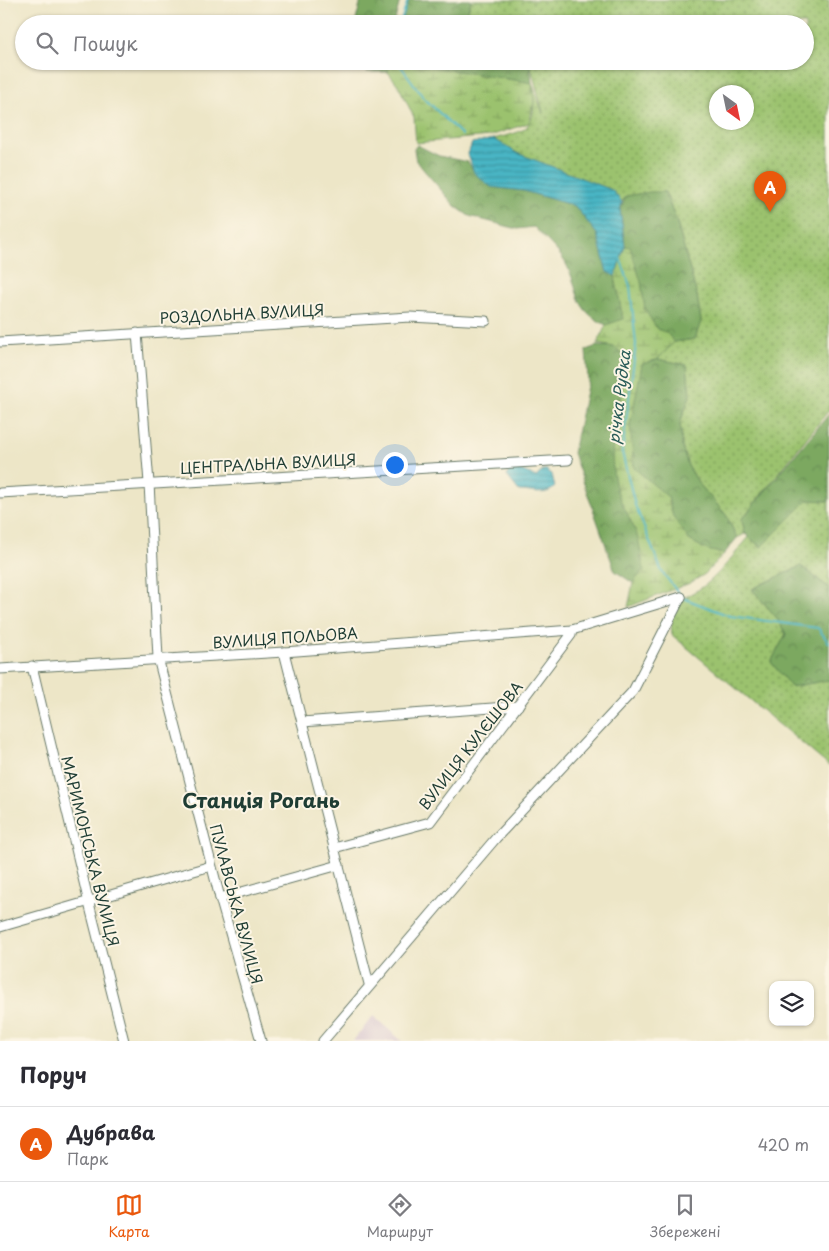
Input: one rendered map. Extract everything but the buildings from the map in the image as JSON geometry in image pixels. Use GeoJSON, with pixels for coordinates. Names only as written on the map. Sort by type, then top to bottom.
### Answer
{"type":"FeatureCollection","features":[{"type":"Feature","properties":{"kind":"street","name":"РОЗДОЛЬНА ВУЛИЦЯ"},"geometry":{"type":"LineString","coordinates":[[0,342],[410,317],[486,321]]}},
{"type":"Feature","properties":{"kind":"street","name":"ПУЛАВСЬКА ВУЛИЦЯ"},"geometry":{"type":"LineString","coordinates":[[137,333],[149,484],[158,658],[211,866],[261,1041]]}},
{"type":"Feature","properties":{"kind":"street","name":"ЦЕНТРАЛЬНА ВУЛИЦЯ"},"geometry":{"type":"LineString","coordinates":[[0,493],[568,460]]}},
{"type":"Feature","properties":{"kind":"street","name":"ВУЛИЦЯ ПОЛЬОВА"},"geometry":{"type":"LineString","coordinates":[[0,669],[158,658],[284,652],[572,630],[681,598],[633,691],[496,838],[369,984]]}},
{"type":"Feature","properties":{"kind":"street","name":"ВУЛИЦЯ КУЛЄШОВА"},"geometry":{"type":"LineString","coordinates":[[334,848],[430,822],[571,635],[572,630]]}},
{"type":"Feature","properties":{"kind":"street"},"geometry":{"type":"LineString","coordinates":[[284,652],[369,984],[322,1041]]}},
{"type":"Feature","properties":{"kind":"street","name":"МАРИМОНСЬКА ВУЛИЦЯ"},"geometry":{"type":"LineString","coordinates":[[32,666],[88,903],[124,1041]]}},
{"type":"Feature","properties":{"kind":"street"},"geometry":{"type":"LineString","coordinates":[[302,722],[518,706]]}},
{"type":"Feature","properties":{"kind":"street"},"geometry":{"type":"LineString","coordinates":[[220,898],[339,865]]}},
{"type":"Feature","properties":{"kind":"street"},"geometry":{"type":"LineString","coordinates":[[0,927],[211,866]]}},
{"type":"Feature","properties":{"kind":"shaded area"},"geometry":{"type":"Polygon","coordinates":[[[373,1016],[402,1041],[353,1041],[373,1016]]]}},
{"type":"Feature","properties":{"kind":"green space"},"geometry":{"type":"Polygon","coordinates":[[[361,0],[400,0],[396,15],[357,15],[361,0]]]}},
{"type":"Feature","properties":{"kind":"green space"},"geometry":{"type":"Polygon","coordinates":[[[409,0],[471,0],[467,15],[404,15],[409,0]]]}},
{"type":"Feature","properties":{"kind":"green space"},"geometry":{"type":"Polygon","coordinates":[[[471,0],[829,0],[829,410],[742,519],[745,534],[737,538],[726,515],[700,485],[688,466],[682,447],[680,423],[690,396],[687,365],[658,359],[674,342],[695,339],[701,320],[697,296],[677,223],[665,192],[626,196],[622,202],[612,190],[517,153],[494,139],[518,132],[528,125],[534,107],[532,83],[544,116],[532,70],[814,70],[814,15],[467,15],[471,0]]]}},
{"type":"Feature","properties":{"kind":"green space"},"geometry":{"type":"Polygon","coordinates":[[[366,70],[388,70],[388,72],[367,72],[366,70]]]}},
{"type":"Feature","properties":{"kind":"green space"},"geometry":{"type":"Polygon","coordinates":[[[388,70],[451,70],[532,83],[534,102],[529,123],[490,136],[416,143],[414,117],[398,85],[388,70]]]}},
{"type":"Feature","properties":{"kind":"green space"},"geometry":{"type":"Polygon","coordinates":[[[451,70],[531,70],[532,83],[451,70]]]}},
{"type":"Feature","properties":{"kind":"green space"},"geometry":{"type":"Polygon","coordinates":[[[417,145],[439,156],[468,162],[475,173],[491,187],[524,191],[575,206],[597,234],[607,272],[615,276],[623,319],[606,325],[587,312],[578,298],[565,262],[534,227],[517,229],[469,216],[455,206],[416,161],[414,149],[417,145]]]}},
{"type":"Feature","properties":{"kind":"green space"},"geometry":{"type":"Polygon","coordinates":[[[650,192],[665,192],[677,223],[697,296],[701,321],[695,339],[674,342],[667,333],[657,329],[645,310],[641,282],[630,248],[625,246],[620,210],[626,196],[650,192]]]}},
{"type":"Feature","properties":{"kind":"green space"},"geometry":{"type":"Polygon","coordinates":[[[625,246],[630,247],[641,282],[645,310],[657,329],[667,333],[674,342],[658,359],[642,364],[630,425],[634,468],[668,497],[673,517],[689,540],[707,550],[724,554],[705,574],[690,583],[628,607],[633,583],[644,569],[637,536],[623,506],[613,474],[612,457],[615,424],[627,358],[615,347],[597,344],[606,325],[623,319],[615,276],[625,246]]]}},
{"type":"Feature","properties":{"kind":"green space"},"geometry":{"type":"Polygon","coordinates":[[[597,346],[615,347],[627,358],[615,424],[612,457],[613,474],[617,490],[636,532],[644,569],[633,583],[615,571],[573,453],[588,381],[586,350],[597,346]]]}},
{"type":"Feature","properties":{"kind":"green space"},"geometry":{"type":"Polygon","coordinates":[[[658,359],[687,365],[690,396],[680,423],[682,447],[688,466],[700,485],[726,515],[737,538],[724,554],[707,550],[689,540],[673,517],[668,497],[634,468],[630,425],[642,364],[658,359]]]}},
{"type":"Feature","properties":{"kind":"green space"},"geometry":{"type":"Polygon","coordinates":[[[829,414],[829,501],[808,500],[761,547],[745,534],[742,519],[829,414]]]}},
{"type":"Feature","properties":{"kind":"green space"},"geometry":{"type":"Polygon","coordinates":[[[808,500],[829,501],[829,588],[801,566],[752,589],[776,617],[786,634],[771,662],[791,686],[829,680],[829,766],[672,635],[671,621],[673,611],[681,599],[710,581],[749,537],[761,547],[808,500]]]}},
{"type":"Feature","properties":{"kind":"green space"},"geometry":{"type":"Polygon","coordinates":[[[801,566],[829,588],[829,680],[791,687],[771,662],[786,634],[776,617],[752,589],[801,566]]]}},
{"type":"Feature","properties":{"kind":"water"},"geometry":{"type":"Polygon","coordinates":[[[494,139],[517,153],[612,190],[622,202],[620,210],[625,246],[615,276],[607,272],[597,234],[575,206],[524,191],[491,187],[474,173],[468,154],[472,143],[494,139]]]}},
{"type":"Feature","properties":{"kind":"water"},"geometry":{"type":"Polygon","coordinates":[[[519,469],[536,477],[545,469],[552,474],[555,487],[543,493],[519,491],[507,476],[509,471],[519,469]]]}},
{"type":"Feature","properties":{"kind":"waterway","name":"річка Рудка"},"geometry":{"type":"LineString","coordinates":[[403,15],[408,0]]}},
{"type":"Feature","properties":{"kind":"waterway","name":"річка Рудка"},"geometry":{"type":"LineString","coordinates":[[404,70],[424,98],[462,135]]}},
{"type":"Feature","properties":{"kind":"waterway","name":"річка Рудка"},"geometry":{"type":"LineString","coordinates":[[620,258],[630,286],[636,344],[622,452],[635,505],[662,572],[680,595]]}},
{"type":"Feature","properties":{"kind":"waterway","name":"річка Рудка"},"geometry":{"type":"LineString","coordinates":[[683,598],[730,616],[818,628],[829,643]]}},
{"type":"Feature","properties":{"kind":"place","name":"Дубрава"},"geometry":{"type":"Point","coordinates":[770,212]}},
{"type":"Feature","properties":{"kind":"district","name":"Станція Рогань"},"geometry":{"type":"Point","coordinates":[261,800]}}]}
